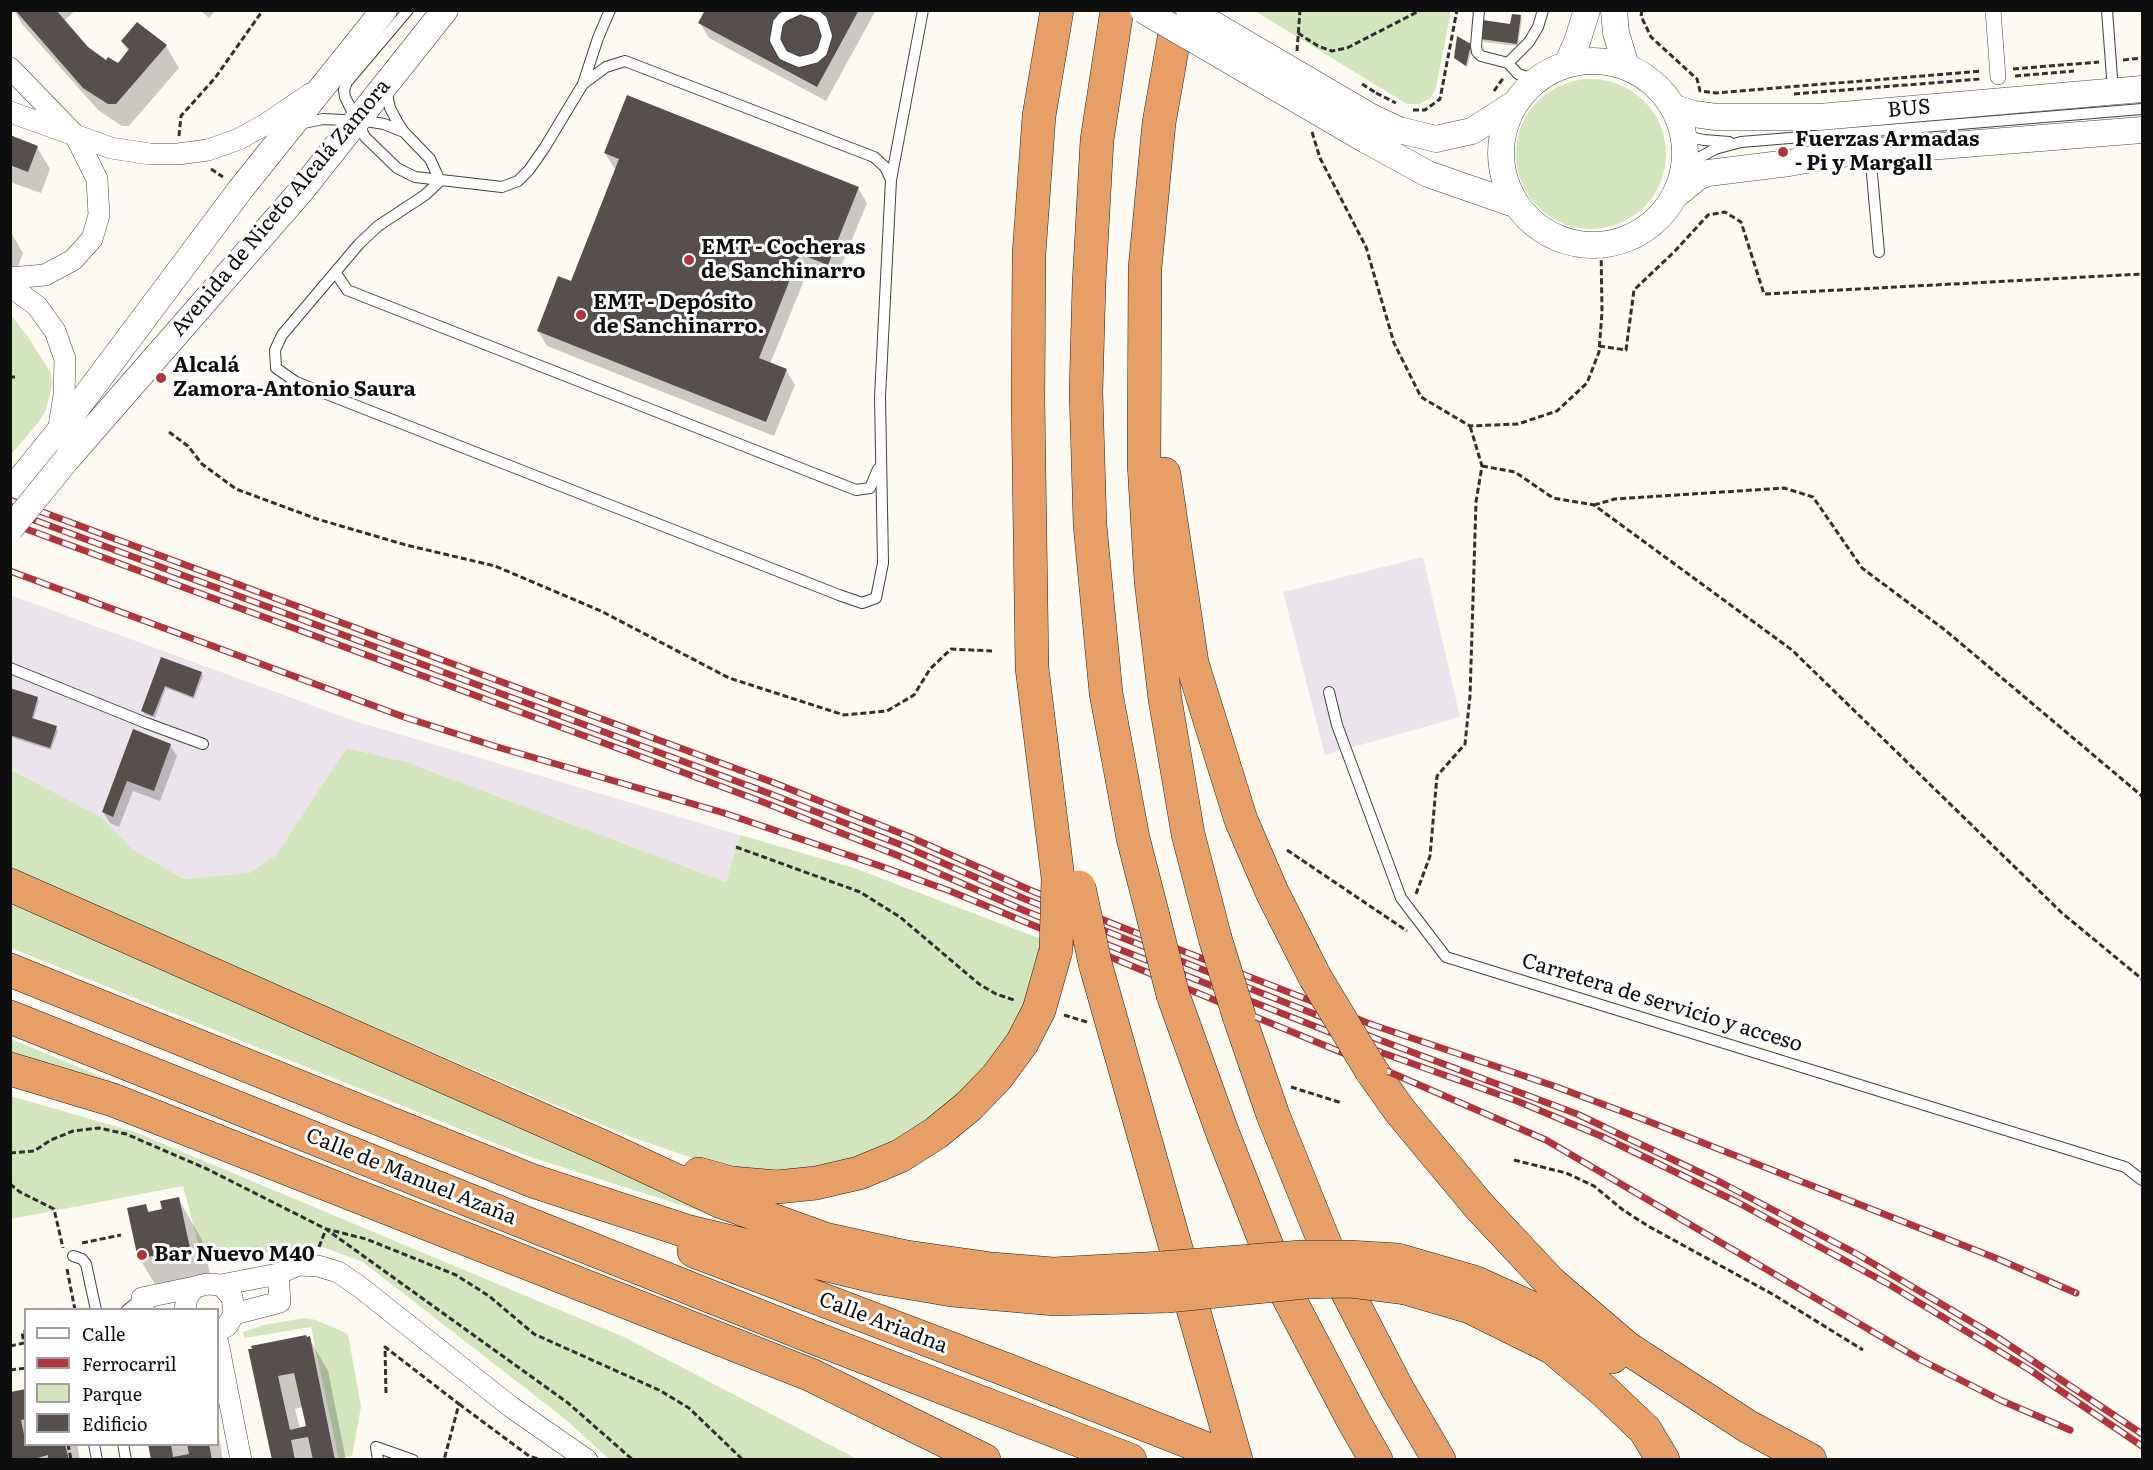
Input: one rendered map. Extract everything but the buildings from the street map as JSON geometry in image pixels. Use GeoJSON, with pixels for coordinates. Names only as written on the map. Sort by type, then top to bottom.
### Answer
{"type":"FeatureCollection","features":[{"type":"Feature","properties":{"kind":"highway"},"geometry":{"type":"LineString","coordinates":[[1057,10],[1039,116],[1029,254],[1028,399],[1031,528],[1069,883],[1095,963],[1227,1456]]}},
{"type":"Feature","properties":{"kind":"highway"},"geometry":{"type":"LineString","coordinates":[[1101,10],[1081,161],[1072,293],[1074,412],[1090,525],[1106,693],[1133,837],[1173,995],[1223,1134],[1283,1287],[1376,1460]]}},
{"type":"Feature","properties":{"kind":"highway"},"geometry":{"type":"LineString","coordinates":[[1090,525],[1086,392],[1089,284],[1097,140],[1117,10]]}},
{"type":"Feature","properties":{"kind":"highway"},"geometry":{"type":"LineString","coordinates":[[1179,10],[1159,123],[1145,268],[1144,463],[1150,581],[1165,699],[1188,834],[1215,938],[1273,1115],[1334,1266],[1397,1388],[1439,1460]]}},
{"type":"Feature","properties":{"kind":"highway"},"geometry":{"type":"LineString","coordinates":[[1144,347],[1192,663],[1241,820],[1272,892],[1315,977],[1371,1070],[1400,1111],[1479,1206],[1551,1282],[1627,1348],[1747,1425],[1810,1460]]}},
{"type":"Feature","properties":{"kind":"highway"},"geometry":{"type":"LineString","coordinates":[[606,1148],[731,1184],[777,1187],[859,1173],[900,1156],[936,1133],[969,1106],[997,1077],[1022,1043],[1039,1010],[1056,950],[1069,883]]}},
{"type":"Feature","properties":{"kind":"highway"},"geometry":{"type":"LineString","coordinates":[[10,885],[606,1148],[722,1202],[835,1241],[907,1257],[992,1269],[1164,1282],[1349,1281],[1401,1274],[1474,1282],[1545,1314],[1664,1390],[1783,1460]]}},
{"type":"Feature","properties":{"kind":"highway","name":"Calle de Manuel Azaña"},"geometry":{"type":"LineString","coordinates":[[10,970],[533,1181]]}},
{"type":"Feature","properties":{"kind":"highway","name":"Calle de Manuel Azaña"},"geometry":{"type":"LineString","coordinates":[[10,1017],[812,1337]]}},
{"type":"Feature","properties":{"kind":"highway"},"geometry":{"type":"LineString","coordinates":[[10,1069],[144,1111],[811,1375],[984,1460]]}},
{"type":"Feature","properties":{"kind":"highway"},"geometry":{"type":"LineString","coordinates":[[533,1181],[686,1230],[881,1278],[952,1290],[1055,1299],[1164,1282]]}},
{"type":"Feature","properties":{"kind":"highway","name":"Calle Ariadna"},"geometry":{"type":"LineString","coordinates":[[533,1181],[581,1208],[1227,1456]]}},
{"type":"Feature","properties":{"kind":"highway"},"geometry":{"type":"LineString","coordinates":[[1401,1274],[1553,1348],[1603,1390],[1645,1430],[1664,1460]]}},
{"type":"Feature","properties":{"kind":"highway"},"geometry":{"type":"LineString","coordinates":[[812,1337],[896,1391],[993,1460]]}},
{"type":"Feature","properties":{"kind":"highway","name":"Calle Ariadna"},"geometry":{"type":"LineString","coordinates":[[812,1337],[1130,1460]]}},
{"type":"Feature","properties":{"kind":"street","name":"Avenida de Niceto Alcalá Zamora"},"geometry":{"type":"LineString","coordinates":[[57,446],[225,208],[384,10]]}},
{"type":"Feature","properties":{"kind":"street","name":"Avenida de Niceto Alcalá Zamora"},"geometry":{"type":"LineString","coordinates":[[57,446],[301,191],[445,10]]}},
{"type":"Feature","properties":{"kind":"street"},"geometry":{"type":"LineString","coordinates":[[1143,10],[1399,130],[1436,139],[1472,131],[1514,104]]}},
{"type":"Feature","properties":{"kind":"street"},"geometry":{"type":"LineString","coordinates":[[1189,10],[1371,117],[1428,174],[1517,205]]}},
{"type":"Feature","properties":{"kind":"street"},"geometry":{"type":"LineString","coordinates":[[1567,64],[1587,10]]}},
{"type":"Feature","properties":{"kind":"street"},"geometry":{"type":"LineString","coordinates":[[1614,10],[1616,33],[1626,66]]}},
{"type":"Feature","properties":{"kind":"street"},"geometry":{"type":"LineString","coordinates":[[1993,10],[1998,74]]}},
{"type":"Feature","properties":{"kind":"street"},"geometry":{"type":"LineString","coordinates":[[1677,194],[1684,166],[1685,136],[1675,108],[1662,90],[1646,76],[1626,66],[1597,60],[1567,64],[1546,73],[1526,89],[1514,104],[1504,129],[1501,155],[1505,181],[1517,205],[1536,227],[1554,237],[1578,245],[1601,246],[1624,240],[1645,229],[1663,213],[1677,194],[1698,177],[1720,170],[1789,163],[1840,154],[2142,130]]}},
{"type":"Feature","properties":{"kind":"street"},"geometry":{"type":"LineString","coordinates":[[10,68],[75,135],[97,179],[99,215],[92,239],[74,260],[45,274],[10,278]]}},
{"type":"Feature","properties":{"kind":"street"},"geometry":{"type":"LineString","coordinates":[[1675,108],[1716,117],[1819,117],[2112,74],[2142,89]]}},
{"type":"Feature","properties":{"kind":"street"},"geometry":{"type":"LineString","coordinates":[[10,112],[111,148],[150,154],[178,154],[208,150],[239,140],[330,80]]}},
{"type":"Feature","properties":{"kind":"street"},"geometry":{"type":"LineString","coordinates":[[10,286],[37,306],[55,331],[65,359],[64,395],[57,446],[10,530]]}},
{"type":"Feature","properties":{"kind":"street"},"geometry":{"type":"LineString","coordinates":[[10,492],[57,446]]}},
{"type":"Feature","properties":{"kind":"street"},"geometry":{"type":"LineString","coordinates":[[138,1306],[195,1287],[207,1284],[221,1285],[278,1274],[298,1265],[318,1266],[338,1272],[511,1407],[586,1460]]}},
{"type":"Feature","properties":{"kind":"street"},"geometry":{"type":"LineString","coordinates":[[234,1314],[280,1302],[278,1274]]}},
{"type":"Feature","properties":{"kind":"street"},"geometry":{"type":"LineString","coordinates":[[219,1330],[227,1326],[234,1314],[232,1297],[221,1285]]}},
{"type":"Feature","properties":{"kind":"street"},"geometry":{"type":"LineString","coordinates":[[185,1308],[187,1297],[195,1287]]}},
{"type":"Feature","properties":{"kind":"street"},"geometry":{"type":"LineString","coordinates":[[219,1348],[241,1460]]}},
{"type":"Feature","properties":{"kind":"lane"},"geometry":{"type":"LineString","coordinates":[[408,10],[347,82],[345,97],[369,143],[397,168],[415,177],[502,187],[518,181],[529,170],[583,84],[610,10]]}},
{"type":"Feature","properties":{"kind":"lane"},"geometry":{"type":"LineString","coordinates":[[798,10],[783,17],[778,23],[775,40],[783,55],[799,62],[815,58],[822,52],[827,36],[822,20],[815,14],[803,10]]}},
{"type":"Feature","properties":{"kind":"lane"},"geometry":{"type":"LineString","coordinates":[[440,181],[425,195],[378,226],[359,244],[282,335],[275,350],[276,368],[296,382],[839,596],[862,603],[876,598],[883,563],[880,397],[891,180],[923,10]]}},
{"type":"Feature","properties":{"kind":"lane"},"geometry":{"type":"LineString","coordinates":[[1479,10],[1477,52],[1481,56],[1511,66],[1523,77],[1537,80]]}},
{"type":"Feature","properties":{"kind":"lane"},"geometry":{"type":"LineString","coordinates":[[1511,66],[1538,27],[1543,10]]}},
{"type":"Feature","properties":{"kind":"lane"},"geometry":{"type":"LineString","coordinates":[[2107,10],[2112,74]]}},
{"type":"Feature","properties":{"kind":"lane"},"geometry":{"type":"LineString","coordinates":[[583,84],[606,67],[625,61],[874,157],[885,167],[891,180]]}},
{"type":"Feature","properties":{"kind":"lane"},"geometry":{"type":"LineString","coordinates":[[385,84],[390,108],[404,132],[430,159],[440,181]]}},
{"type":"Feature","properties":{"kind":"lane","name":"BUS"},"geometry":{"type":"LineString","coordinates":[[1684,166],[1716,149],[1741,142],[2142,109]]}},
{"type":"Feature","properties":{"kind":"lane"},"geometry":{"type":"LineString","coordinates":[[292,126],[323,119],[357,120],[384,124],[404,132]]}},
{"type":"Feature","properties":{"kind":"lane"},"geometry":{"type":"LineString","coordinates":[[1685,136],[1704,140],[1741,142]]}},
{"type":"Feature","properties":{"kind":"lane"},"geometry":{"type":"LineString","coordinates":[[1870,152],[1879,252]]}},
{"type":"Feature","properties":{"kind":"lane"},"geometry":{"type":"LineString","coordinates":[[336,273],[347,290],[856,490],[870,488],[881,464]]}},
{"type":"Feature","properties":{"kind":"lane"},"geometry":{"type":"LineString","coordinates":[[10,668],[203,744]]}},
{"type":"Feature","properties":{"kind":"lane","name":"Carretera de servicio y acceso"},"geometry":{"type":"LineString","coordinates":[[1329,692],[1337,725],[1401,898],[1446,957],[2125,1167],[2142,1180]]}},
{"type":"Feature","properties":{"kind":"lane"},"geometry":{"type":"LineString","coordinates":[[69,1257],[81,1259],[86,1264],[96,1308]]}},
{"type":"Feature","properties":{"kind":"lane"},"geometry":{"type":"LineString","coordinates":[[378,1460],[376,1447],[413,1460]]}},
{"type":"Feature","properties":{"kind":"path"},"geometry":{"type":"LineString","coordinates":[[1297,56],[1300,10]]}},
{"type":"Feature","properties":{"kind":"path"},"geometry":{"type":"LineString","coordinates":[[1298,33],[1318,46],[1332,51],[1347,48],[1421,10]]}},
{"type":"Feature","properties":{"kind":"path"},"geometry":{"type":"LineString","coordinates":[[1408,109],[1425,110],[1440,99],[1457,10]]}},
{"type":"Feature","properties":{"kind":"path"},"geometry":{"type":"LineString","coordinates":[[1642,10],[1641,16],[1651,37],[1697,79],[1700,91],[1716,93],[1998,74],[2112,74],[2142,58]]}},
{"type":"Feature","properties":{"kind":"path"},"geometry":{"type":"LineString","coordinates":[[1489,97],[1511,66]]}},
{"type":"Feature","properties":{"kind":"path"},"geometry":{"type":"LineString","coordinates":[[1787,94],[1998,74],[2112,74]]}},
{"type":"Feature","properties":{"kind":"path"},"geometry":{"type":"LineString","coordinates":[[1371,117],[1397,104]]}},
{"type":"Feature","properties":{"kind":"path"},"geometry":{"type":"LineString","coordinates":[[1310,124],[1320,158],[1366,246],[1394,343],[1421,397],[1470,426],[1518,424],[1557,411],[1587,384],[1599,346],[1602,312],[1601,246]]}},
{"type":"Feature","properties":{"kind":"path"},"geometry":{"type":"LineString","coordinates":[[1599,346],[1626,350],[1634,290],[1708,215],[1725,212],[1741,222],[1764,294],[2142,274]]}},
{"type":"Feature","properties":{"kind":"path"},"geometry":{"type":"LineString","coordinates":[[1410,910],[1430,856],[1437,776],[1465,744],[1470,696],[1476,502],[1482,466],[1470,426]]}},
{"type":"Feature","properties":{"kind":"path"},"geometry":{"type":"LineString","coordinates":[[169,432],[188,446],[202,465],[236,489],[317,519],[406,545],[495,566],[601,611],[729,678],[844,715],[887,711],[914,695],[930,669],[951,649],[992,651]]}},
{"type":"Feature","properties":{"kind":"path"},"geometry":{"type":"LineString","coordinates":[[1482,466],[1515,472],[1553,498],[1594,505],[1615,499],[1784,488],[1813,497],[1862,568],[1945,630],[2142,796]]}},
{"type":"Feature","properties":{"kind":"path"},"geometry":{"type":"LineString","coordinates":[[1594,505],[1792,650],[2062,913],[2142,979]]}},
{"type":"Feature","properties":{"kind":"path"},"geometry":{"type":"LineString","coordinates":[[736,847],[860,892],[900,917],[979,984],[996,994],[1014,1000]]}},
{"type":"Feature","properties":{"kind":"path"},"geometry":{"type":"LineString","coordinates":[[1287,850],[1409,932],[1436,943]]}},
{"type":"Feature","properties":{"kind":"path"},"geometry":{"type":"LineString","coordinates":[[1060,1014],[1087,1022]]}},
{"type":"Feature","properties":{"kind":"path"},"geometry":{"type":"LineString","coordinates":[[1291,1087],[1342,1104]]}},
{"type":"Feature","properties":{"kind":"path"},"geometry":{"type":"LineString","coordinates":[[1514,1160],[1566,1173],[1594,1186],[1623,1210],[1648,1226],[1774,1295],[1863,1350]]}},
{"type":"Feature","properties":{"kind":"path"},"geometry":{"type":"LineString","coordinates":[[10,1184],[20,1192],[54,1209],[62,1248],[69,1257]]}},
{"type":"Feature","properties":{"kind":"path"},"geometry":{"type":"LineString","coordinates":[[326,1229],[366,1239],[456,1275],[489,1296],[534,1334],[659,1390],[689,1408],[743,1460]]}},
{"type":"Feature","properties":{"kind":"path"},"geometry":{"type":"LineString","coordinates":[[62,1248],[121,1235]]}},
{"type":"Feature","properties":{"kind":"path"},"geometry":{"type":"LineString","coordinates":[[67,1268],[75,1308]]}},
{"type":"Feature","properties":{"kind":"path"},"geometry":{"type":"LineString","coordinates":[[386,1393],[385,1347],[529,1456],[541,1460]]}},
{"type":"Feature","properties":{"kind":"path"},"geometry":{"type":"LineString","coordinates":[[444,1460],[459,1404]]}},
{"type":"Feature","properties":{"kind":"shaded area"},"geometry":{"type":"Polygon","coordinates":[[[1423,557],[1460,717],[1325,755],[1283,592],[1423,557]]]}},
{"type":"Feature","properties":{"kind":"shaded area"},"geometry":{"type":"Polygon","coordinates":[[[10,595],[355,721],[740,835],[726,882],[406,762],[348,748],[276,855],[249,873],[184,879],[134,850],[101,817],[11,769],[10,595]]]}},
{"type":"Feature","properties":{"kind":"green space"},"geometry":{"type":"Polygon","coordinates":[[[1255,11],[1451,11],[1436,88],[1430,99],[1420,104],[1407,104],[1255,11]]]}},
{"type":"Feature","properties":{"kind":"green space"},"geometry":{"type":"Polygon","coordinates":[[[1591,79],[1620,84],[1633,91],[1644,101],[1654,112],[1661,125],[1666,154],[1661,183],[1654,196],[1644,207],[1633,217],[1620,224],[1591,229],[1562,224],[1549,217],[1538,207],[1528,196],[1521,183],[1516,154],[1521,125],[1528,112],[1538,101],[1549,91],[1562,84],[1591,79]]]}},
{"type":"Feature","properties":{"kind":"green space"},"geometry":{"type":"Polygon","coordinates":[[[10,314],[51,373],[52,385],[46,410],[12,453],[10,314]]]}},
{"type":"Feature","properties":{"kind":"green space"},"geometry":{"type":"Polygon","coordinates":[[[347,748],[406,762],[726,882],[740,835],[854,868],[1044,940],[1030,993],[994,1061],[950,1105],[885,1147],[844,1161],[809,1169],[763,1172],[713,1165],[631,1137],[11,872],[10,769],[101,817],[134,850],[184,879],[249,873],[276,855],[347,748]]]}},
{"type":"Feature","properties":{"kind":"green space"},"geometry":{"type":"Polygon","coordinates":[[[10,904],[298,1026],[747,1226],[527,1156],[11,948],[10,904]]]}},
{"type":"Feature","properties":{"kind":"green space"},"geometry":{"type":"Polygon","coordinates":[[[11,1039],[136,1091],[156,1101],[11,1058],[11,1039]]]}},
{"type":"Feature","properties":{"kind":"green space"},"geometry":{"type":"Polygon","coordinates":[[[11,1096],[135,1132],[624,1337],[857,1459],[609,1459],[565,1419],[363,1262],[320,1246],[203,1261],[183,1186],[11,1219],[11,1096]]]}},
{"type":"Feature","properties":{"kind":"green space"},"geometry":{"type":"Polygon","coordinates":[[[304,1318],[316,1320],[348,1334],[361,1407],[352,1456],[339,1459],[311,1327],[244,1338],[243,1332],[264,1325],[304,1318]]]}},
{"type":"Feature","properties":{"kind":"railway"},"geometry":{"type":"LineString","coordinates":[[10,500],[772,782],[910,837],[1116,925],[1373,1025],[1554,1086],[1645,1120],[1998,1259],[2076,1293]]}},
{"type":"Feature","properties":{"kind":"railway"},"geometry":{"type":"LineString","coordinates":[[10,511],[768,793],[904,846],[1025,899],[1377,1039],[1577,1114],[1720,1182],[1857,1254],[1997,1337],[2142,1434]]}},
{"type":"Feature","properties":{"kind":"railway"},"geometry":{"type":"LineString","coordinates":[[10,523],[763,802],[899,856],[1111,946],[1380,1052],[1517,1101],[1601,1136],[1737,1202],[1890,1285],[2030,1370],[2142,1446]]}},
{"type":"Feature","properties":{"kind":"railway"},"geometry":{"type":"LineString","coordinates":[[10,571],[404,717],[494,746],[724,813],[950,891],[1394,1074],[1546,1140],[1921,1360],[2000,1400],[2070,1430]]}},
{"type":"Feature","properties":{"kind":"place","name":"Fuerzas Armadas - Pi y Margall"},"geometry":{"type":"Point","coordinates":[1783,152]}},
{"type":"Feature","properties":{"kind":"place","name":"EMT - Cocheras de Sanchinarro"},"geometry":{"type":"Point","coordinates":[689,260]}},
{"type":"Feature","properties":{"kind":"place","name":"EMT - Depósito de Sanchinarro."},"geometry":{"type":"Point","coordinates":[581,315]}},
{"type":"Feature","properties":{"kind":"place","name":"Alcalá Zamora-Antonio Saura"},"geometry":{"type":"Point","coordinates":[161,378]}},
{"type":"Feature","properties":{"kind":"place","name":"Bar Nuevo M40"},"geometry":{"type":"Point","coordinates":[142,1255]}}]}
